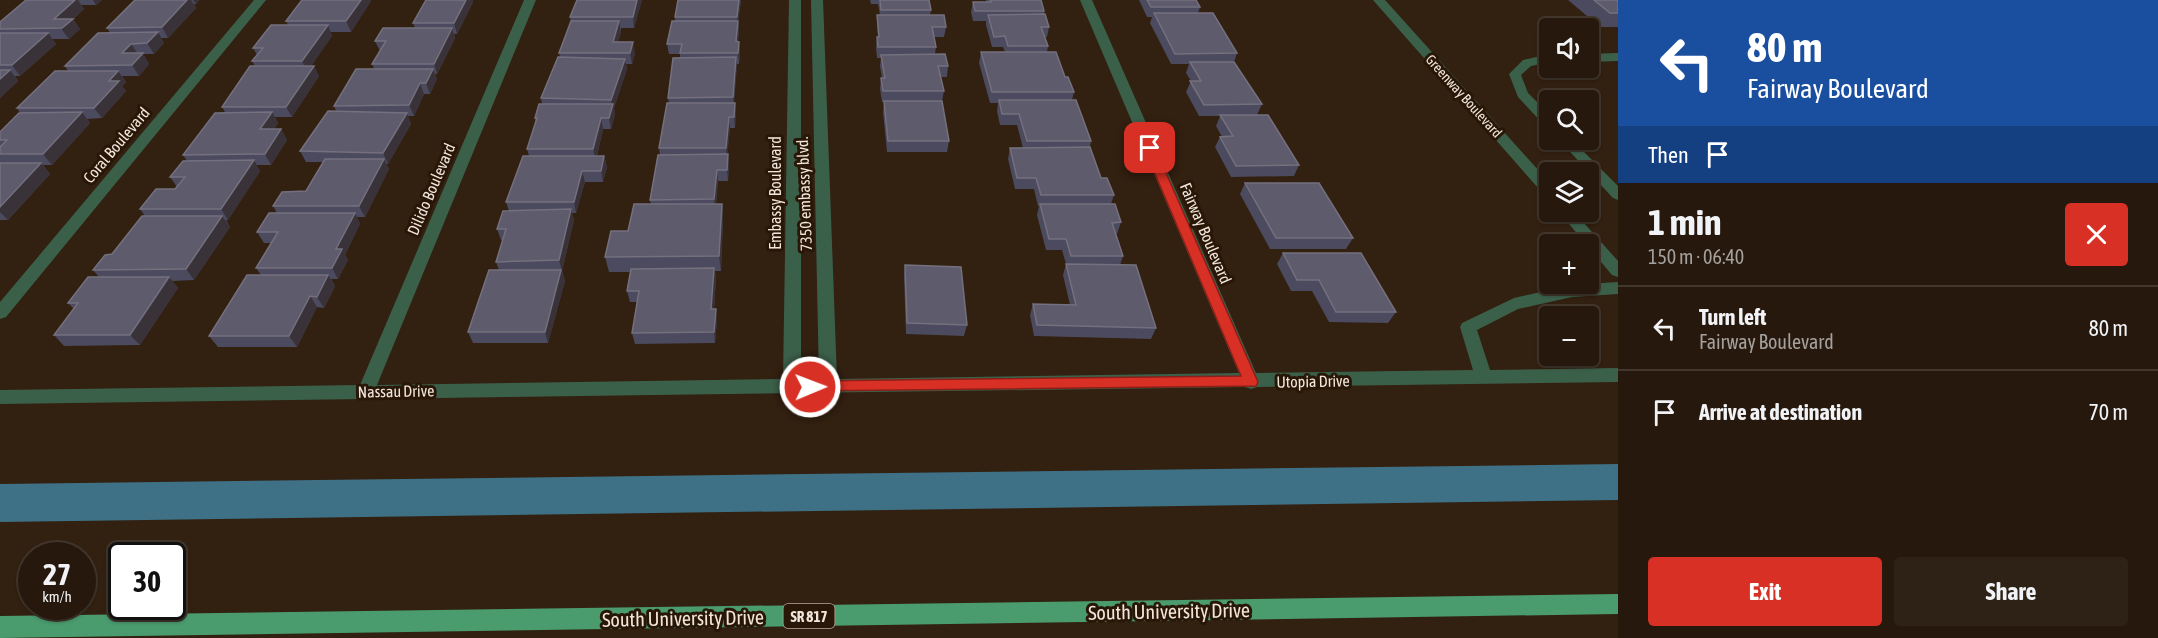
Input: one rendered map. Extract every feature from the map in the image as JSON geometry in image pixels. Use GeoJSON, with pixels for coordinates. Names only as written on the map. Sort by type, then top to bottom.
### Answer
{"type":"FeatureCollection","features":[{"type":"Feature","properties":{"kind":"main road","name":"South University Drive"},"geometry":{"type":"LineString","coordinates":[[0,627],[1618,603]]}},
{"type":"Feature","properties":{"kind":"street","name":"Coral Boulevard"},"geometry":{"type":"LineString","coordinates":[[0,313],[260,0]]}},
{"type":"Feature","properties":{"kind":"street","name":"Dilido Boulevard"},"geometry":{"type":"LineString","coordinates":[[366,392],[530,0]]}},
{"type":"Feature","properties":{"kind":"street","name":"Embassy Boulevard"},"geometry":{"type":"LineString","coordinates":[[792,387],[795,0]]}},
{"type":"Feature","properties":{"kind":"street","name":"7350 embassy blvd."},"geometry":{"type":"LineString","coordinates":[[817,0],[828,387]]}},
{"type":"Feature","properties":{"kind":"street","name":"Fairway Boulevard"},"geometry":{"type":"LineString","coordinates":[[1086,0],[1251,382]]}},
{"type":"Feature","properties":{"kind":"street","name":"Greenway Boulevard"},"geometry":{"type":"LineString","coordinates":[[1379,0],[1539,181]]}},
{"type":"Feature","properties":{"kind":"street"},"geometry":{"type":"LineString","coordinates":[[1599,58],[1618,57]]}},
{"type":"Feature","properties":{"kind":"street"},"geometry":{"type":"LineString","coordinates":[[1539,60],[1527,63],[1515,74],[1522,94],[1539,112]]}},
{"type":"Feature","properties":{"kind":"street"},"geometry":{"type":"LineString","coordinates":[[1575,150],[1618,195]]}},
{"type":"Feature","properties":{"kind":"street"},"geometry":{"type":"LineString","coordinates":[[1575,222],[1618,271]]}},
{"type":"Feature","properties":{"kind":"street"},"geometry":{"type":"LineString","coordinates":[[1484,378],[1468,327],[1514,304],[1572,291],[1618,288]]}},
{"type":"Feature","properties":{"kind":"street","name":"Utopia Drive"},"geometry":{"type":"LineString","coordinates":[[792,387],[1618,375]]}},
{"type":"Feature","properties":{"kind":"street","name":"Nassau Drive"},"geometry":{"type":"LineString","coordinates":[[0,397],[792,387]]}},
{"type":"Feature","properties":{"kind":"building"},"geometry":{"type":"Polygon","coordinates":[[[26,0],[75,0],[54,19],[73,19],[62,28],[0,29],[0,22],[26,0]]]}},
{"type":"Feature","properties":{"kind":"building"},"geometry":{"type":"Polygon","coordinates":[[[135,0],[187,0],[162,27],[107,28],[135,0]]]}},
{"type":"Feature","properties":{"kind":"building"},"geometry":{"type":"Polygon","coordinates":[[[302,0],[361,0],[346,21],[286,21],[302,0]]]}},
{"type":"Feature","properties":{"kind":"building"},"geometry":{"type":"Polygon","coordinates":[[[426,0],[466,0],[454,23],[413,23],[426,0]]]}},
{"type":"Feature","properties":{"kind":"building"},"geometry":{"type":"Polygon","coordinates":[[[577,0],[637,0],[633,17],[570,17],[577,0]]]}},
{"type":"Feature","properties":{"kind":"building"},"geometry":{"type":"Polygon","coordinates":[[[678,0],[739,0],[737,17],[675,17],[678,0]]]}},
{"type":"Feature","properties":{"kind":"building"},"geometry":{"type":"Polygon","coordinates":[[[880,0],[929,0],[931,10],[881,10],[880,0]]]}},
{"type":"Feature","properties":{"kind":"building"},"geometry":{"type":"Polygon","coordinates":[[[990,0],[1041,0],[1044,11],[975,11],[973,2],[991,2],[990,0]]]}},
{"type":"Feature","properties":{"kind":"building"},"geometry":{"type":"Polygon","coordinates":[[[1147,0],[1196,0],[1200,7],[1151,7],[1147,0]]]}},
{"type":"Feature","properties":{"kind":"building"},"geometry":{"type":"Polygon","coordinates":[[[1594,0],[1618,0],[1618,13],[1610,13],[1594,0]]]}},
{"type":"Feature","properties":{"kind":"building"},"geometry":{"type":"Polygon","coordinates":[[[1154,13],[1213,13],[1237,53],[1175,54],[1154,13]]]}},
{"type":"Feature","properties":{"kind":"building"},"geometry":{"type":"Polygon","coordinates":[[[1045,14],[1049,27],[1041,27],[1048,46],[1008,46],[1005,36],[994,37],[988,15],[1045,14]]]}},
{"type":"Feature","properties":{"kind":"building"},"geometry":{"type":"Polygon","coordinates":[[[877,15],[944,15],[946,27],[932,27],[936,47],[878,47],[877,15]]]}},
{"type":"Feature","properties":{"kind":"building"},"geometry":{"type":"Polygon","coordinates":[[[571,21],[619,21],[613,42],[633,42],[630,53],[559,53],[571,21]]]}},
{"type":"Feature","properties":{"kind":"building"},"geometry":{"type":"Polygon","coordinates":[[[672,21],[738,21],[736,41],[739,42],[738,53],[680,53],[682,44],[667,44],[672,21]]]}},
{"type":"Feature","properties":{"kind":"building"},"geometry":{"type":"Polygon","coordinates":[[[271,25],[328,25],[302,61],[252,61],[263,48],[253,48],[271,25]]]}},
{"type":"Feature","properties":{"kind":"building"},"geometry":{"type":"Polygon","coordinates":[[[383,28],[452,28],[434,64],[372,64],[386,41],[375,41],[383,28]]]}},
{"type":"Feature","properties":{"kind":"building"},"geometry":{"type":"Polygon","coordinates":[[[158,32],[147,43],[131,44],[122,53],[143,53],[132,65],[65,66],[98,33],[158,32]]]}},
{"type":"Feature","properties":{"kind":"building"},"geometry":{"type":"Polygon","coordinates":[[[0,33],[48,33],[12,65],[0,65],[0,33]]]}},
{"type":"Feature","properties":{"kind":"building"},"geometry":{"type":"Polygon","coordinates":[[[981,52],[1056,52],[1065,77],[1068,77],[1074,92],[992,92],[981,52]]]}},
{"type":"Feature","properties":{"kind":"building"},"geometry":{"type":"Polygon","coordinates":[[[945,54],[948,66],[938,66],[944,91],[883,91],[881,78],[885,78],[881,55],[945,54]]]}},
{"type":"Feature","properties":{"kind":"building"},"geometry":{"type":"Polygon","coordinates":[[[558,57],[625,59],[611,100],[541,98],[558,57]]]}},
{"type":"Feature","properties":{"kind":"building"},"geometry":{"type":"Polygon","coordinates":[[[736,57],[733,97],[668,98],[673,58],[736,57]]]}},
{"type":"Feature","properties":{"kind":"building"},"geometry":{"type":"Polygon","coordinates":[[[1190,62],[1234,62],[1262,104],[1204,105],[1190,81],[1201,81],[1190,62]]]}},
{"type":"Feature","properties":{"kind":"building"},"geometry":{"type":"Polygon","coordinates":[[[250,66],[314,66],[286,107],[222,107],[250,66]]]}},
{"type":"Feature","properties":{"kind":"building"},"geometry":{"type":"Polygon","coordinates":[[[356,69],[433,69],[426,83],[420,83],[409,105],[334,106],[356,69]]]}},
{"type":"Feature","properties":{"kind":"building"},"geometry":{"type":"Polygon","coordinates":[[[0,70],[10,70],[0,79],[0,70]]]}},
{"type":"Feature","properties":{"kind":"building"},"geometry":{"type":"Polygon","coordinates":[[[55,71],[118,71],[109,81],[119,81],[94,108],[17,108],[55,71]]]}},
{"type":"Feature","properties":{"kind":"building"},"geometry":{"type":"Polygon","coordinates":[[[999,100],[1076,100],[1091,141],[1027,141],[1019,114],[1002,114],[999,100]]]}},
{"type":"Feature","properties":{"kind":"building"},"geometry":{"type":"Polygon","coordinates":[[[884,101],[942,101],[949,141],[888,141],[884,101]]]}},
{"type":"Feature","properties":{"kind":"building"},"geometry":{"type":"Polygon","coordinates":[[[667,103],[735,103],[734,117],[729,117],[726,148],[659,148],[667,103]]]}},
{"type":"Feature","properties":{"kind":"building"},"geometry":{"type":"Polygon","coordinates":[[[539,104],[613,104],[609,118],[601,118],[593,149],[527,149],[539,104]]]}},
{"type":"Feature","properties":{"kind":"building"},"geometry":{"type":"Polygon","coordinates":[[[328,111],[407,113],[383,153],[300,151],[328,111]]]}},
{"type":"Feature","properties":{"kind":"building"},"geometry":{"type":"Polygon","coordinates":[[[82,112],[43,154],[0,154],[0,147],[7,140],[0,140],[0,132],[19,113],[82,112]]]}},
{"type":"Feature","properties":{"kind":"building"},"geometry":{"type":"Polygon","coordinates":[[[272,112],[260,129],[281,129],[265,154],[183,155],[215,113],[272,112]]]}},
{"type":"Feature","properties":{"kind":"building"},"geometry":{"type":"Polygon","coordinates":[[[1220,115],[1268,115],[1299,165],[1236,166],[1220,137],[1233,136],[1220,115]]]}},
{"type":"Feature","properties":{"kind":"building"},"geometry":{"type":"Polygon","coordinates":[[[1090,147],[1101,178],[1107,178],[1114,195],[1041,195],[1036,178],[1017,178],[1010,148],[1090,147]]]}},
{"type":"Feature","properties":{"kind":"building"},"geometry":{"type":"Polygon","coordinates":[[[728,154],[727,170],[717,170],[714,199],[650,200],[658,155],[728,154]]]}},
{"type":"Feature","properties":{"kind":"building"},"geometry":{"type":"Polygon","coordinates":[[[523,156],[604,156],[601,171],[582,171],[574,202],[506,202],[523,156]]]}},
{"type":"Feature","properties":{"kind":"building"},"geometry":{"type":"Polygon","coordinates":[[[325,159],[384,159],[359,206],[273,206],[282,192],[306,191],[325,159]]]}},
{"type":"Feature","properties":{"kind":"building"},"geometry":{"type":"Polygon","coordinates":[[[254,160],[221,209],[140,209],[156,189],[175,189],[185,177],[170,177],[183,161],[254,160]]]}},
{"type":"Feature","properties":{"kind":"building"},"geometry":{"type":"Polygon","coordinates":[[[0,163],[41,163],[0,207],[0,163]]]}},
{"type":"Feature","properties":{"kind":"building"},"geometry":{"type":"Polygon","coordinates":[[[1245,183],[1319,183],[1353,238],[1276,238],[1245,183]]]}},
{"type":"Feature","properties":{"kind":"building"},"geometry":{"type":"Polygon","coordinates":[[[634,204],[722,204],[719,256],[605,257],[611,231],[628,231],[634,204]]]}},
{"type":"Feature","properties":{"kind":"building"},"geometry":{"type":"Polygon","coordinates":[[[1040,204],[1115,204],[1121,222],[1112,223],[1123,256],[1071,256],[1066,239],[1049,239],[1040,204]]]}},
{"type":"Feature","properties":{"kind":"building"},"geometry":{"type":"Polygon","coordinates":[[[571,209],[559,260],[496,262],[506,229],[497,229],[503,211],[571,209]]]}},
{"type":"Feature","properties":{"kind":"building"},"geometry":{"type":"Polygon","coordinates":[[[269,213],[355,213],[336,249],[342,249],[332,268],[256,268],[278,232],[257,232],[269,213]]]}},
{"type":"Feature","properties":{"kind":"building"},"geometry":{"type":"Polygon","coordinates":[[[142,216],[222,216],[186,269],[93,270],[105,255],[112,254],[142,216]]]}},
{"type":"Feature","properties":{"kind":"building"},"geometry":{"type":"Polygon","coordinates":[[[1283,253],[1361,253],[1396,312],[1336,312],[1319,280],[1297,280],[1283,253]]]}},
{"type":"Feature","properties":{"kind":"building"},"geometry":{"type":"Polygon","coordinates":[[[1066,264],[1136,265],[1156,328],[1037,325],[1033,304],[1076,305],[1066,264]]]}},
{"type":"Feature","properties":{"kind":"building"},"geometry":{"type":"Polygon","coordinates":[[[905,265],[961,267],[967,325],[907,323],[905,265]]]}},
{"type":"Feature","properties":{"kind":"building"},"geometry":{"type":"Polygon","coordinates":[[[714,268],[711,309],[716,309],[714,332],[632,333],[639,291],[627,291],[631,269],[714,268]]]}},
{"type":"Feature","properties":{"kind":"building"},"geometry":{"type":"Polygon","coordinates":[[[489,270],[561,270],[545,332],[468,332],[489,270]]]}},
{"type":"Feature","properties":{"kind":"building"},"geometry":{"type":"Polygon","coordinates":[[[247,275],[328,275],[317,297],[310,296],[289,336],[209,336],[247,275]]]}},
{"type":"Feature","properties":{"kind":"building"},"geometry":{"type":"Polygon","coordinates":[[[88,277],[169,277],[130,335],[54,335],[78,303],[68,303],[88,277]]]}},
{"type":"Feature","properties":{"kind":"waterway"},"geometry":{"type":"LineString","coordinates":[[0,503],[1618,482]]}},
{"type":"Feature","properties":{"kind":"route"},"geometry":{"type":"LineString","coordinates":[[810,387],[1251,382],[1150,148]]}}]}
